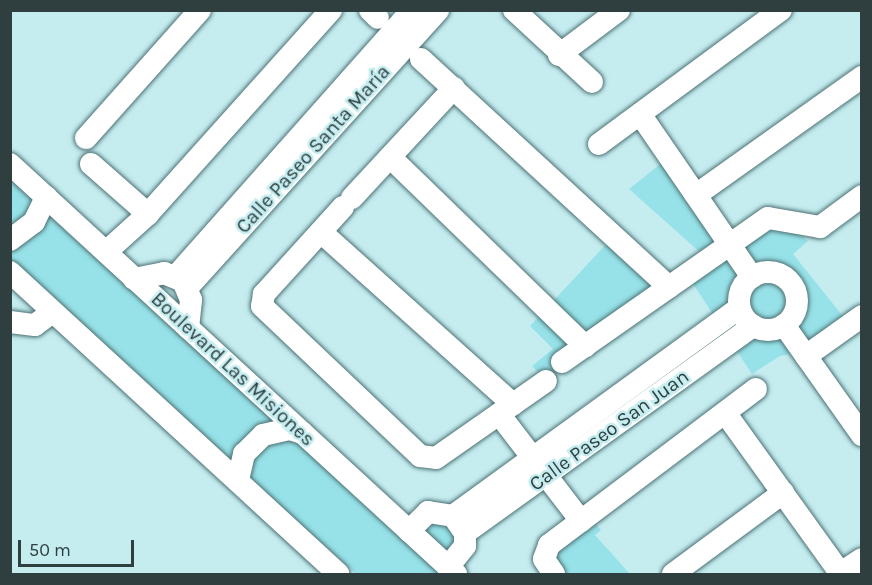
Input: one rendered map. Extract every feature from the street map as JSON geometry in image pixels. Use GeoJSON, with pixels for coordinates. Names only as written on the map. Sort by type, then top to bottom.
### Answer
{"type":"FeatureCollection","features":[{"type":"Feature","properties":{"kind":"street"},"geometry":{"type":"LineString","coordinates":[[86,138],[200,10]]}},
{"type":"Feature","properties":{"kind":"street"},"geometry":{"type":"LineString","coordinates":[[111,256],[331,10]]}},
{"type":"Feature","properties":{"kind":"street","name":"Calle Paseo Santa María"},"geometry":{"type":"LineString","coordinates":[[182,282],[412,10]]}},
{"type":"Feature","properties":{"kind":"street","name":"Calle Paseo Santa María"},"geometry":{"type":"LineString","coordinates":[[393,34],[438,10]]}},
{"type":"Feature","properties":{"kind":"street"},"geometry":{"type":"LineString","coordinates":[[559,56],[619,10]]}},
{"type":"Feature","properties":{"kind":"street"},"geometry":{"type":"LineString","coordinates":[[599,144],[781,10]]}},
{"type":"Feature","properties":{"kind":"street"},"geometry":{"type":"LineString","coordinates":[[517,12],[559,56],[592,82]]}},
{"type":"Feature","properties":{"kind":"street"},"geometry":{"type":"LineString","coordinates":[[393,34],[669,287]]}},
{"type":"Feature","properties":{"kind":"street"},"geometry":{"type":"LineString","coordinates":[[696,195],[861,77]]}},
{"type":"Feature","properties":{"kind":"street"},"geometry":{"type":"LineString","coordinates":[[454,88],[264,294],[264,311],[424,458],[436,458],[546,381]]}},
{"type":"Feature","properties":{"kind":"street"},"geometry":{"type":"LineString","coordinates":[[640,114],[752,277]]}},
{"type":"Feature","properties":{"kind":"street"},"geometry":{"type":"LineString","coordinates":[[390,157],[585,346]]}},
{"type":"Feature","properties":{"kind":"street","name":"Boulevard Las Misiones"},"geometry":{"type":"LineString","coordinates":[[10,164],[452,571]]}},
{"type":"Feature","properties":{"kind":"street"},"geometry":{"type":"LineString","coordinates":[[91,164],[148,214]]}},
{"type":"Feature","properties":{"kind":"street"},"geometry":{"type":"LineString","coordinates":[[10,240],[34,222],[46,196]]}},
{"type":"Feature","properties":{"kind":"street"},"geometry":{"type":"LineString","coordinates":[[562,362],[768,218],[820,227],[861,196]]}},
{"type":"Feature","properties":{"kind":"street"},"geometry":{"type":"LineString","coordinates":[[321,232],[506,409],[539,467],[581,521]]}},
{"type":"Feature","properties":{"kind":"street"},"geometry":{"type":"LineString","coordinates":[[10,272],[238,480],[336,574]]}},
{"type":"Feature","properties":{"kind":"street"},"geometry":{"type":"LineString","coordinates":[[134,279],[164,273],[182,282],[188,328]]}},
{"type":"Feature","properties":{"kind":"street"},"geometry":{"type":"LineString","coordinates":[[778,273],[792,284],[795,310],[784,325],[768,330],[753,326],[739,308],[740,290],[752,277],[778,273]]}},
{"type":"Feature","properties":{"kind":"street","name":"Calle Paseo San Juan"},"geometry":{"type":"LineString","coordinates":[[539,467],[739,308]]}},
{"type":"Feature","properties":{"kind":"street"},"geometry":{"type":"LineString","coordinates":[[12,325],[35,325],[52,312]]}},
{"type":"Feature","properties":{"kind":"street"},"geometry":{"type":"LineString","coordinates":[[806,356],[861,316]]}},
{"type":"Feature","properties":{"kind":"street"},"geometry":{"type":"LineString","coordinates":[[784,325],[861,435]]}},
{"type":"Feature","properties":{"kind":"street","name":"Calle Paseo San Juan"},"geometry":{"type":"LineString","coordinates":[[459,524],[539,467],[753,326]]}},
{"type":"Feature","properties":{"kind":"street"},"geometry":{"type":"LineString","coordinates":[[554,574],[545,552],[581,521],[726,414],[756,389]]}},
{"type":"Feature","properties":{"kind":"street"},"geometry":{"type":"LineString","coordinates":[[726,414],[840,574],[861,559]]}},
{"type":"Feature","properties":{"kind":"street"},"geometry":{"type":"LineString","coordinates":[[238,480],[244,454],[263,435],[290,429],[302,433]]}},
{"type":"Feature","properties":{"kind":"street"},"geometry":{"type":"LineString","coordinates":[[673,574],[783,493]]}},
{"type":"Feature","properties":{"kind":"street"},"geometry":{"type":"LineString","coordinates":[[409,531],[428,512],[459,524],[459,557],[452,571]]}},
{"type":"Feature","properties":{"kind":"shaded area"},"geometry":{"type":"Polygon","coordinates":[[[663,162],[723,243],[702,254],[629,189],[663,162]]]}},
{"type":"Feature","properties":{"kind":"shaded area"},"geometry":{"type":"Polygon","coordinates":[[[10,179],[444,574],[356,574],[211,444],[11,259],[10,179]]]}},
{"type":"Feature","properties":{"kind":"shaded area"},"geometry":{"type":"Polygon","coordinates":[[[786,222],[808,241],[793,254],[846,320],[807,351],[780,356],[752,374],[690,279],[769,223],[786,222]]]}},
{"type":"Feature","properties":{"kind":"shaded area"},"geometry":{"type":"Polygon","coordinates":[[[611,239],[663,286],[543,377],[532,366],[553,349],[530,326],[611,239]]]}},
{"type":"Feature","properties":{"kind":"shaded area"},"geometry":{"type":"Polygon","coordinates":[[[427,515],[460,525],[450,562],[412,529],[427,515]]]}},
{"type":"Feature","properties":{"kind":"shaded area"},"geometry":{"type":"Polygon","coordinates":[[[591,519],[601,530],[595,535],[630,574],[558,574],[547,552],[591,519]]]}}]}
